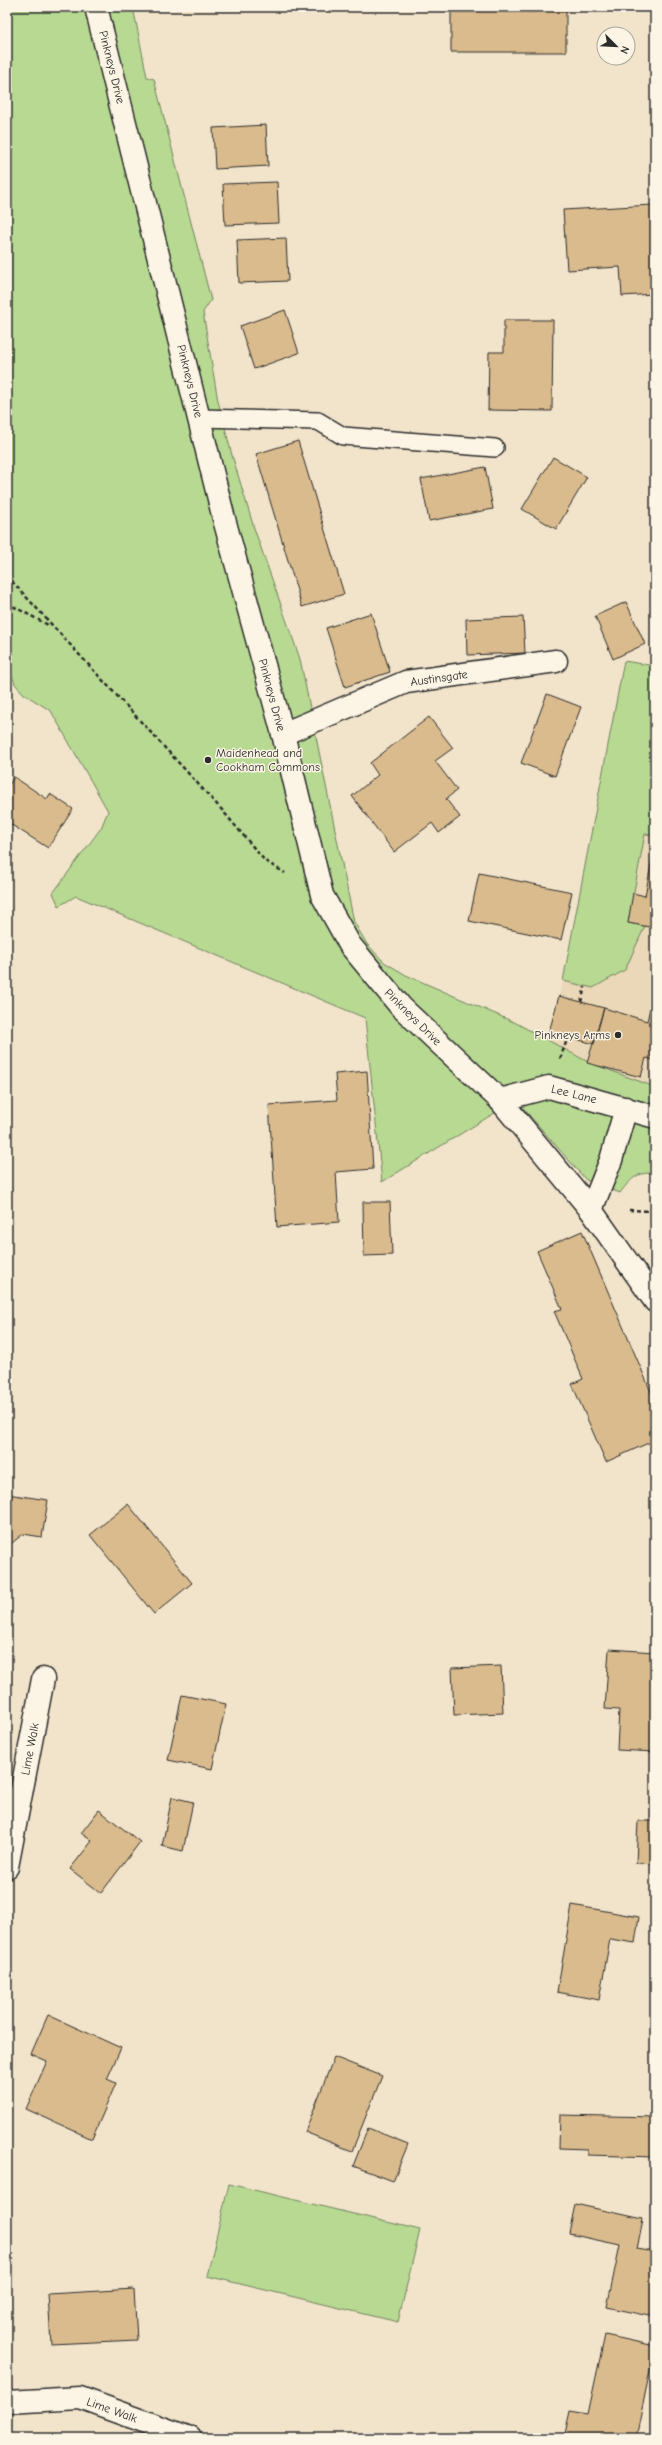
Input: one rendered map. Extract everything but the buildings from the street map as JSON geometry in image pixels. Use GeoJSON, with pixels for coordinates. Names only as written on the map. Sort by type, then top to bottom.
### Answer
{"type":"FeatureCollection","features":[{"type":"Feature","properties":{"kind":"street","name":"Pinkneys Drive"},"geometry":{"type":"LineString","coordinates":[[96,7],[224,519],[283,734],[322,895],[350,945],[401,1008],[500,1100],[591,1210],[655,1300]]}},
{"type":"Feature","properties":{"kind":"street","name":"Austinsgate"},"geometry":{"type":"LineString","coordinates":[[283,734],[406,682],[556,661]]}},
{"type":"Feature","properties":{"kind":"street","name":"Lee Lane"},"geometry":{"type":"LineString","coordinates":[[500,1100],[549,1087],[626,1108],[655,1118]]}},
{"type":"Feature","properties":{"kind":"street"},"geometry":{"type":"LineString","coordinates":[[591,1210],[611,1160],[626,1108]]}},
{"type":"Feature","properties":{"kind":"street","name":"Lime Walk"},"geometry":{"type":"LineString","coordinates":[[7,1867],[43,1678]]}},
{"type":"Feature","properties":{"kind":"street","name":"Lime Walk"},"geometry":{"type":"LineString","coordinates":[[7,2402],[80,2398],[190,2438]]}},
{"type":"Feature","properties":{"kind":"lane"},"geometry":{"type":"LineString","coordinates":[[199,418],[318,421],[343,436],[495,448]]}},
{"type":"Feature","properties":{"kind":"path"},"geometry":{"type":"LineString","coordinates":[[7,576],[52,627],[77,652],[206,793],[265,860],[322,895]]}},
{"type":"Feature","properties":{"kind":"path"},"geometry":{"type":"LineString","coordinates":[[7,603],[52,627]]}},
{"type":"Feature","properties":{"kind":"path"},"geometry":{"type":"LineString","coordinates":[[581,1002],[585,987]]}},
{"type":"Feature","properties":{"kind":"shaded area"},"geometry":{"type":"Polygon","coordinates":[[[624,661],[655,666],[655,1081],[652,1095],[543,1051],[563,981],[624,661]]]}},
{"type":"Feature","properties":{"kind":"green space"},"geometry":{"type":"Polygon","coordinates":[[[7,7],[133,7],[147,77],[154,79],[211,300],[203,312],[218,401],[232,455],[254,528],[300,659],[354,922],[367,944],[384,962],[406,975],[516,1023],[590,1063],[655,1087],[655,1174],[649,1173],[639,1175],[627,1184],[620,1193],[586,1180],[516,1100],[382,1182],[365,1018],[76,896],[59,906],[53,893],[101,828],[108,811],[51,711],[24,694],[15,684],[10,669],[7,667],[7,7]]]}},
{"type":"Feature","properties":{"kind":"green space"},"geometry":{"type":"Polygon","coordinates":[[[624,661],[655,666],[655,835],[645,834],[628,923],[645,926],[625,970],[593,988],[563,981],[624,661]]]}},
{"type":"Feature","properties":{"kind":"green space"},"geometry":{"type":"Polygon","coordinates":[[[229,2184],[420,2230],[398,2322],[207,2276],[229,2184]]]}},
{"type":"Feature","properties":{"kind":"place","name":"Maidenhead and Cookham Commons"},"geometry":{"type":"Point","coordinates":[208,760]}},
{"type":"Feature","properties":{"kind":"place","name":"Pinkneys Arms"},"geometry":{"type":"Point","coordinates":[618,1035]}}]}
